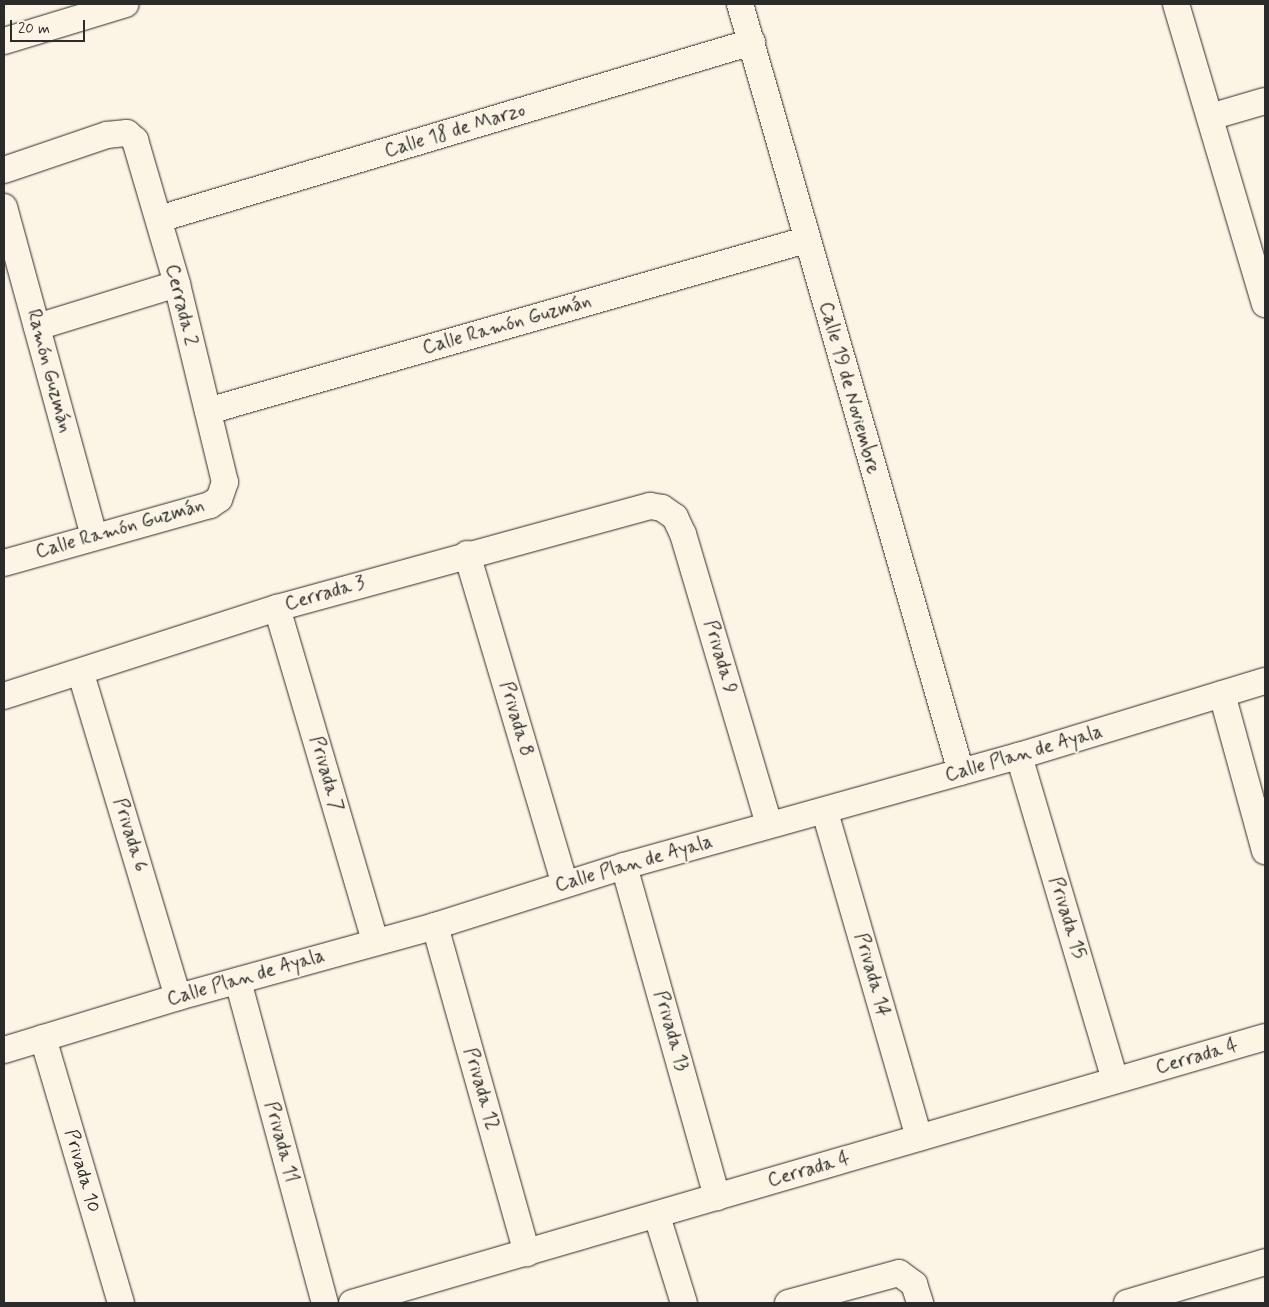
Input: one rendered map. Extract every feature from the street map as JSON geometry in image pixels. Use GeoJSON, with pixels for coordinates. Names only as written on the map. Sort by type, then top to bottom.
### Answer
{"type":"FeatureCollection","features":[{"type":"Feature","properties":{"kind":"street"},"geometry":{"type":"LineString","coordinates":[[4,41],[100,8],[126,4]]}},
{"type":"Feature","properties":{"kind":"street","name":"Calle 19 de Noviembre"},"geometry":{"type":"LineString","coordinates":[[740,4],[806,240],[961,772]]}},
{"type":"Feature","properties":{"kind":"street"},"geometry":{"type":"LineString","coordinates":[[1176,4],[1265,304]]}},
{"type":"Feature","properties":{"kind":"street","name":"Calle 18 de Marzo"},"geometry":{"type":"LineString","coordinates":[[159,219],[752,42]]}},
{"type":"Feature","properties":{"kind":"street"},"geometry":{"type":"LineString","coordinates":[[1210,117],[1265,101]]}},
{"type":"Feature","properties":{"kind":"street","name":"Cerrada 2"},"geometry":{"type":"LineString","coordinates":[[4,170],[74,145],[127,133],[138,146],[176,284],[225,482]]}},
{"type":"Feature","properties":{"kind":"street","name":"Ramón Guzmán"},"geometry":{"type":"LineString","coordinates":[[4,207],[94,536]]}},
{"type":"Feature","properties":{"kind":"street","name":"Calle Ramón Guzmán"},"geometry":{"type":"LineString","coordinates":[[208,411],[806,240]]}},
{"type":"Feature","properties":{"kind":"street"},"geometry":{"type":"LineString","coordinates":[[37,327],[176,284]]}},
{"type":"Feature","properties":{"kind":"street","name":"Calle Ramón Guzmán"},"geometry":{"type":"LineString","coordinates":[[4,563],[210,504],[219,499],[225,482]]}},
{"type":"Feature","properties":{"kind":"street","name":"Cerrada 3"},"geometry":{"type":"LineString","coordinates":[[5,690],[81,674],[277,608],[468,554],[650,506]]}},
{"type":"Feature","properties":{"kind":"street","name":"Privada 9"},"geometry":{"type":"LineString","coordinates":[[650,506],[662,508],[675,517],[683,534],[769,825]]}},
{"type":"Feature","properties":{"kind":"street","name":"Privada 8"},"geometry":{"type":"LineString","coordinates":[[468,554],[565,884]]}},
{"type":"Feature","properties":{"kind":"street","name":"Privada 7"},"geometry":{"type":"LineString","coordinates":[[277,608],[375,940]]}},
{"type":"Feature","properties":{"kind":"street","name":"Privada 6"},"geometry":{"type":"LineString","coordinates":[[81,674],[178,997]]}},
{"type":"Feature","properties":{"kind":"street","name":"Calle Plan de Ayala"},"geometry":{"type":"LineString","coordinates":[[4,1050],[375,940],[435,926],[624,866],[769,825],[825,812],[1019,756],[1265,681]]}},
{"type":"Feature","properties":{"kind":"street"},"geometry":{"type":"LineString","coordinates":[[1222,694],[1265,851]]}},
{"type":"Feature","properties":{"kind":"street","name":"Privada 15"},"geometry":{"type":"LineString","coordinates":[[1019,756],[1115,1080]]}},
{"type":"Feature","properties":{"kind":"street","name":"Privada 14"},"geometry":{"type":"LineString","coordinates":[[825,812],[919,1138]]}},
{"type":"Feature","properties":{"kind":"street","name":"Privada 13"},"geometry":{"type":"LineString","coordinates":[[624,866],[717,1197]]}},
{"type":"Feature","properties":{"kind":"street","name":"Privada 12"},"geometry":{"type":"LineString","coordinates":[[435,926],[527,1253]]}},
{"type":"Feature","properties":{"kind":"street","name":"Privada 11"},"geometry":{"type":"LineString","coordinates":[[238,982],[325,1303]]}},
{"type":"Feature","properties":{"kind":"street","name":"Cerrada 4"},"geometry":{"type":"LineString","coordinates":[[352,1303],[657,1216],[1265,1037]]}},
{"type":"Feature","properties":{"kind":"street","name":"Privada 10"},"geometry":{"type":"LineString","coordinates":[[43,1038],[121,1303]]}},
{"type":"Feature","properties":{"kind":"street"},"geometry":{"type":"LineString","coordinates":[[657,1216],[684,1303]]}},
{"type":"Feature","properties":{"kind":"street"},"geometry":{"type":"LineString","coordinates":[[1127,1303],[1265,1262]]}},
{"type":"Feature","properties":{"kind":"street"},"geometry":{"type":"LineString","coordinates":[[788,1303],[892,1273],[906,1275],[917,1294]]}}]}
